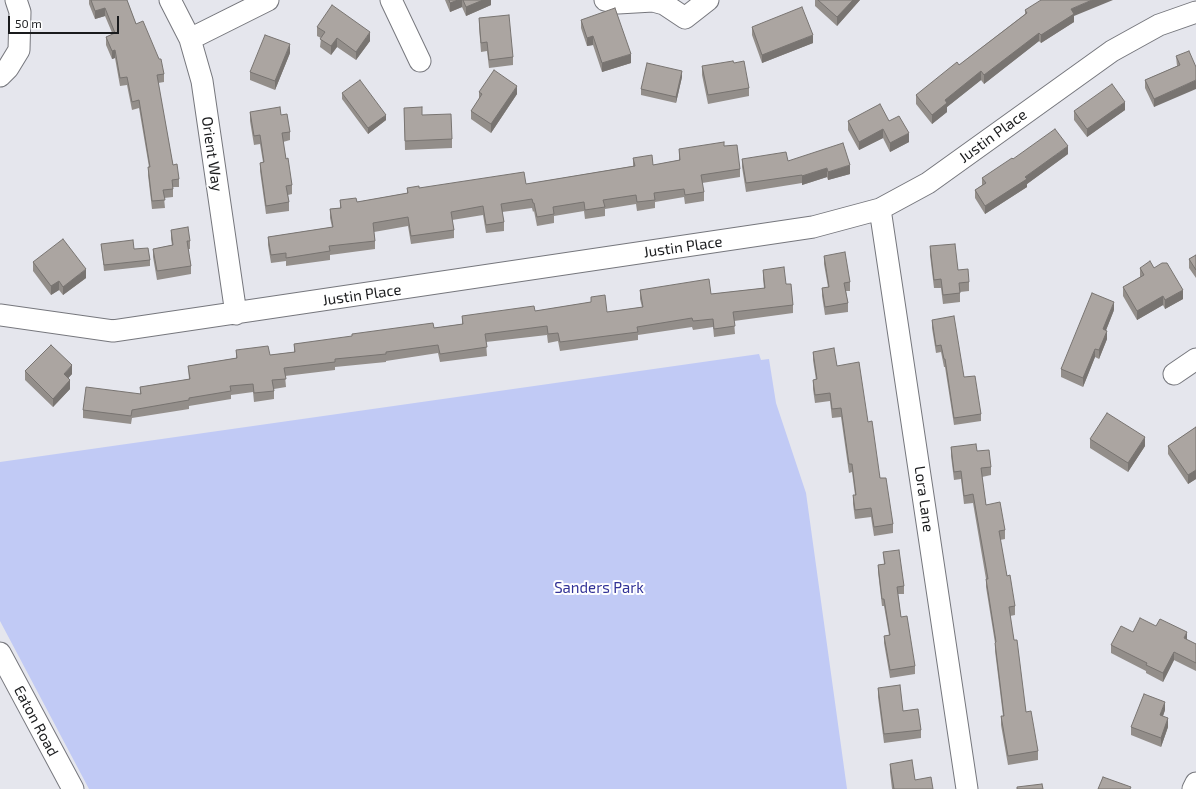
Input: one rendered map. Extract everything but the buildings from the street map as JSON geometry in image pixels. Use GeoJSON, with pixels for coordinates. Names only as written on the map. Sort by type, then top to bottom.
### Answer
{"type":"FeatureCollection","features":[{"type":"Feature","properties":{"kind":"street"},"geometry":{"type":"LineString","coordinates":[[0,76],[8,68],[19,50],[20,12],[16,0]]}},
{"type":"Feature","properties":{"kind":"street","name":"Orient Way"},"geometry":{"type":"LineString","coordinates":[[170,0],[190,39],[202,81],[236,314]]}},
{"type":"Feature","properties":{"kind":"street"},"geometry":{"type":"LineString","coordinates":[[190,39],[268,0]]}},
{"type":"Feature","properties":{"kind":"street"},"geometry":{"type":"LineString","coordinates":[[391,0],[420,61]]}},
{"type":"Feature","properties":{"kind":"street"},"geometry":{"type":"LineString","coordinates":[[605,0],[618,3],[653,1],[664,4],[685,18],[708,0]]}},
{"type":"Feature","properties":{"kind":"street","name":"Justin Place"},"geometry":{"type":"LineString","coordinates":[[0,316],[114,331],[813,227],[880,209],[928,183],[1112,51],[1159,25],[1196,12]]}},
{"type":"Feature","properties":{"kind":"street","name":"Lora Lane"},"geometry":{"type":"LineString","coordinates":[[880,209],[967,789]]}},
{"type":"Feature","properties":{"kind":"street"},"geometry":{"type":"LineString","coordinates":[[1174,374],[1196,359]]}},
{"type":"Feature","properties":{"kind":"street","name":"Eaton Road"},"geometry":{"type":"LineString","coordinates":[[0,653],[73,789]]}},
{"type":"Feature","properties":{"kind":"street"},"geometry":{"type":"LineString","coordinates":[[1193,789],[1196,783]]}},
{"type":"Feature","properties":{"kind":"green space","name":"Sanders Park"},"geometry":{"type":"Polygon","coordinates":[[[759,354],[761,360],[769,359],[776,403],[806,493],[847,789],[89,789],[0,621],[0,462],[759,354]]]}}]}
